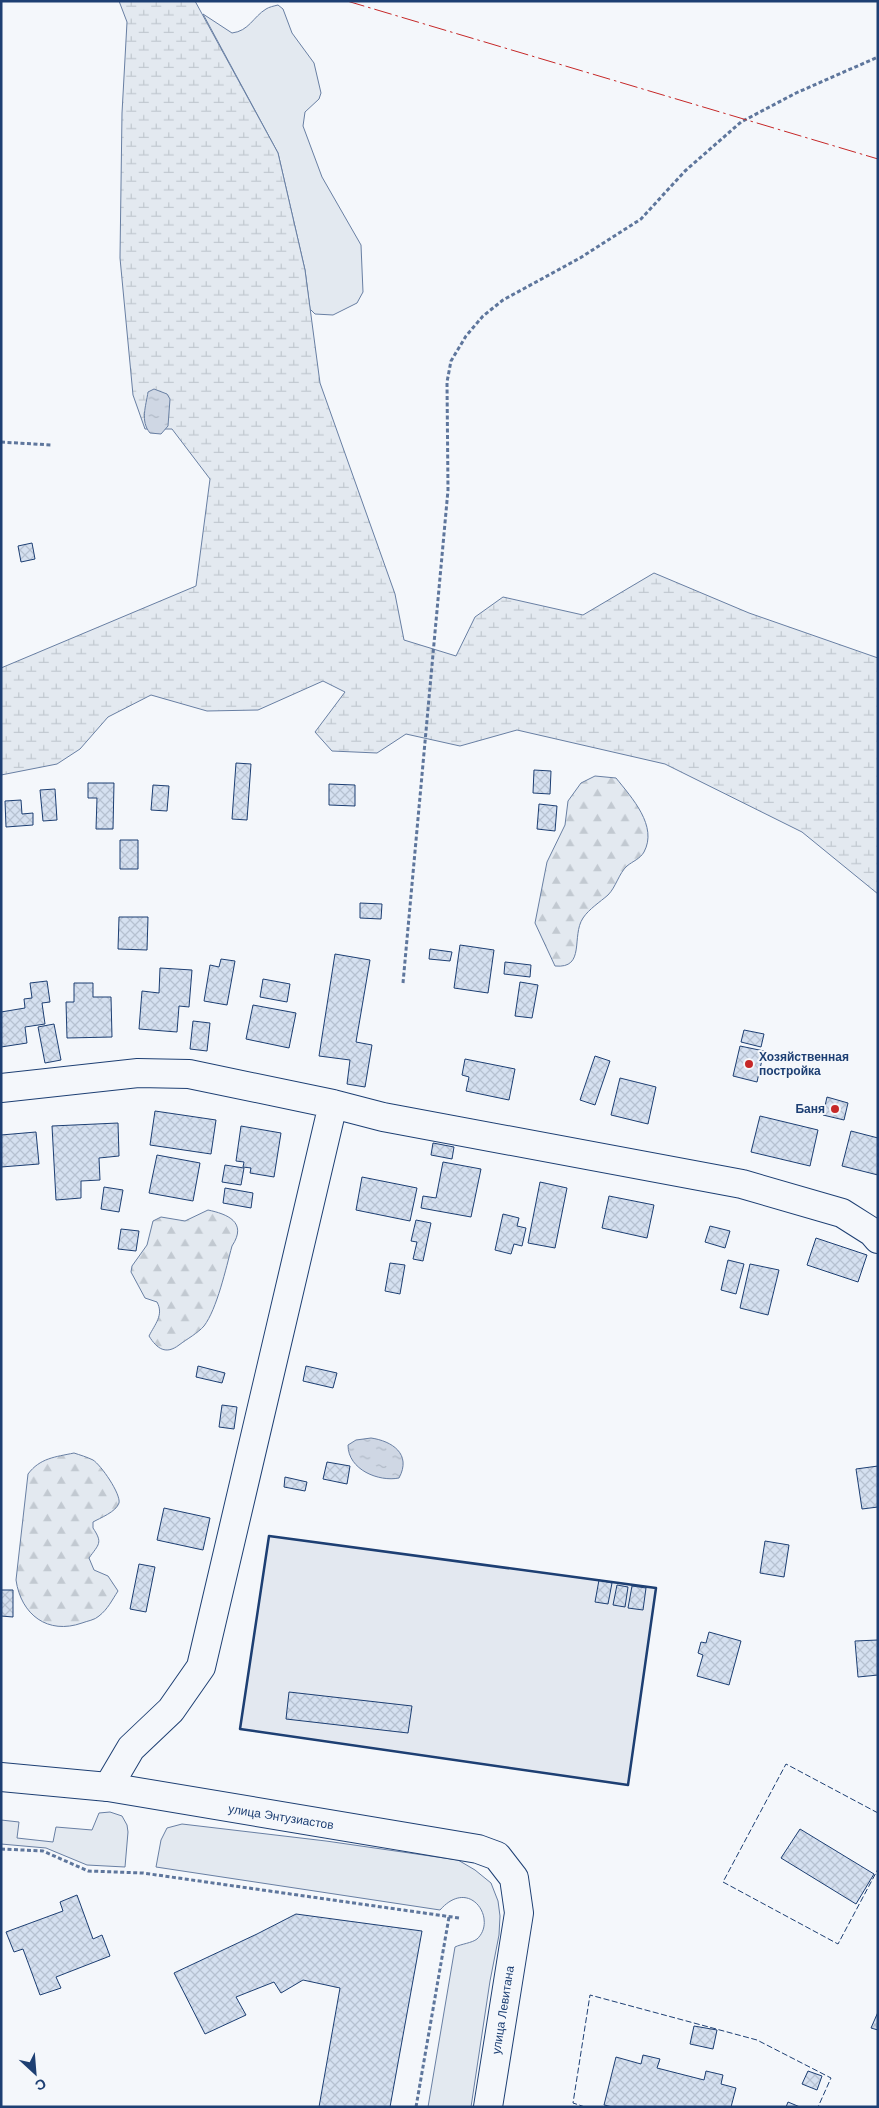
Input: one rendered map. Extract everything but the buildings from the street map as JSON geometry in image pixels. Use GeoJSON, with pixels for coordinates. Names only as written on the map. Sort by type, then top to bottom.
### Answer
{"type":"FeatureCollection","features":[{"type":"Feature","properties":{"kind":"street"},"geometry":{"type":"LineString","coordinates":[[1,1088],[138,1073],[189,1074],[333,1104],[384,1117],[742,1184],[842,1213],[872,1232],[878,1239]]}},
{"type":"Feature","properties":{"kind":"street"},"geometry":{"type":"LineString","coordinates":[[108,1787],[131,1748],[172,1710],[201,1667],[333,1104]]}},
{"type":"Feature","properties":{"kind":"street","name":"улица Энтузиастов"},"geometry":{"type":"LineString","coordinates":[[1,1776],[108,1787],[478,1849],[497,1856],[514,1878],[519,1913]]}},
{"type":"Feature","properties":{"kind":"street","name":"улица Левитана"},"geometry":{"type":"LineString","coordinates":[[488,2107],[519,1913]]}},
{"type":"Feature","properties":{"kind":"path"},"geometry":{"type":"LineString","coordinates":[[403,983],[448,490],[447,382],[451,361],[466,336],[483,316],[503,300],[580,258],[641,219],[685,172],[742,122],[796,93],[878,57]]}},
{"type":"Feature","properties":{"kind":"path"},"geometry":{"type":"LineString","coordinates":[[1,442],[50,445]]}},
{"type":"Feature","properties":{"kind":"path"},"geometry":{"type":"LineString","coordinates":[[1,1849],[43,1851],[88,1871],[143,1873],[459,1918]]}},
{"type":"Feature","properties":{"kind":"path"},"geometry":{"type":"LineString","coordinates":[[416,2107],[450,1917]]}},
{"type":"Feature","properties":{"kind":"green space"},"geometry":{"type":"Polygon","coordinates":[[[119,1],[195,1],[278,153],[305,270],[320,383],[395,594],[404,640],[456,656],[475,617],[503,597],[583,615],[654,573],[749,613],[878,658],[878,894],[802,832],[665,764],[517,730],[460,746],[406,734],[377,753],[332,751],[315,732],[345,692],[323,681],[258,710],[207,711],[151,695],[108,717],[80,749],[57,764],[1,775],[1,668],[196,586],[210,479],[172,429],[145,429],[133,395],[120,258],[122,113],[127,22],[119,1]]]}},
{"type":"Feature","properties":{"kind":"green space"},"geometry":{"type":"Polygon","coordinates":[[[278,5],[283,9],[292,33],[314,63],[321,93],[319,99],[305,112],[303,126],[322,177],[361,245],[363,292],[357,303],[333,315],[315,314],[310,309],[305,270],[278,153],[203,14],[232,33],[243,30],[266,9],[278,5]]]}},
{"type":"Feature","properties":{"kind":"green space"},"geometry":{"type":"Polygon","coordinates":[[[595,776],[616,778],[636,803],[646,822],[647,842],[644,852],[624,869],[611,892],[583,918],[576,950],[571,962],[565,966],[555,966],[535,923],[547,862],[565,825],[568,801],[581,783],[595,776]]]}},
{"type":"Feature","properties":{"kind":"green space"},"geometry":{"type":"Polygon","coordinates":[[[208,1210],[233,1220],[238,1231],[217,1299],[209,1319],[202,1329],[170,1350],[162,1349],[149,1336],[158,1319],[159,1307],[157,1302],[145,1298],[131,1272],[132,1266],[147,1245],[153,1221],[161,1217],[185,1221],[208,1210]]]}},
{"type":"Feature","properties":{"kind":"green space"},"geometry":{"type":"Polygon","coordinates":[[[74,1453],[93,1460],[101,1468],[110,1480],[119,1499],[115,1509],[93,1522],[93,1528],[99,1543],[89,1558],[94,1570],[108,1576],[118,1591],[97,1617],[70,1626],[58,1626],[47,1624],[30,1612],[19,1592],[16,1580],[28,1474],[43,1461],[74,1453]]]}},
{"type":"Feature","properties":{"kind":"green space"},"geometry":{"type":"Polygon","coordinates":[[[110,1812],[122,1816],[127,1825],[125,1867],[87,1865],[46,1848],[1,1844],[1,1820],[19,1822],[17,1838],[53,1842],[56,1827],[92,1830],[99,1813],[110,1812]]]}},
{"type":"Feature","properties":{"kind":"green space"},"geometry":{"type":"Polygon","coordinates":[[[182,1824],[326,1841],[458,1860],[475,1870],[491,1883],[498,1901],[500,1916],[499,1935],[471,2107],[428,2107],[455,1947],[477,1939],[483,1931],[484,1922],[478,1905],[470,1899],[461,1898],[451,1901],[440,1910],[156,1867],[161,1840],[167,1828],[182,1824]]]}},
{"type":"Feature","properties":{"kind":"shaded area"},"geometry":{"type":"Polygon","coordinates":[[[269,1536],[656,1588],[628,1785],[240,1729],[269,1536]]]}},
{"type":"Feature","properties":{"kind":"water"},"geometry":{"type":"Polygon","coordinates":[[[154,389],[167,394],[170,399],[168,426],[161,434],[150,433],[144,418],[148,392],[154,389]]]}},
{"type":"Feature","properties":{"kind":"water"},"geometry":{"type":"Polygon","coordinates":[[[371,1438],[386,1442],[398,1450],[403,1462],[399,1478],[391,1479],[374,1476],[353,1461],[349,1454],[348,1445],[356,1440],[371,1438]]]}},
{"type":"Feature","properties":{"kind":"fence"},"geometry":{"type":"LineString","coordinates":[[878,1813],[786,1764],[723,1882],[838,1944],[878,1869]]}},
{"type":"Feature","properties":{"kind":"fence"},"geometry":{"type":"LineString","coordinates":[[585,2107],[573,2103],[590,1995],[757,2040],[831,2078],[818,2107]]}},
{"type":"Feature","properties":{"kind":"wall"},"geometry":{"type":"LineString","coordinates":[[269,1536],[656,1588],[628,1785],[240,1729],[269,1536]]}},
{"type":"Feature","properties":{"kind":"power"},"geometry":{"type":"LineString","coordinates":[[347,1],[878,159]]}},
{"type":"Feature","properties":{"kind":"place","name":"Хозяйственная постройка"},"geometry":{"type":"Point","coordinates":[749,1064]}},
{"type":"Feature","properties":{"kind":"place","name":"Баня"},"geometry":{"type":"Point","coordinates":[835,1109]}}]}
